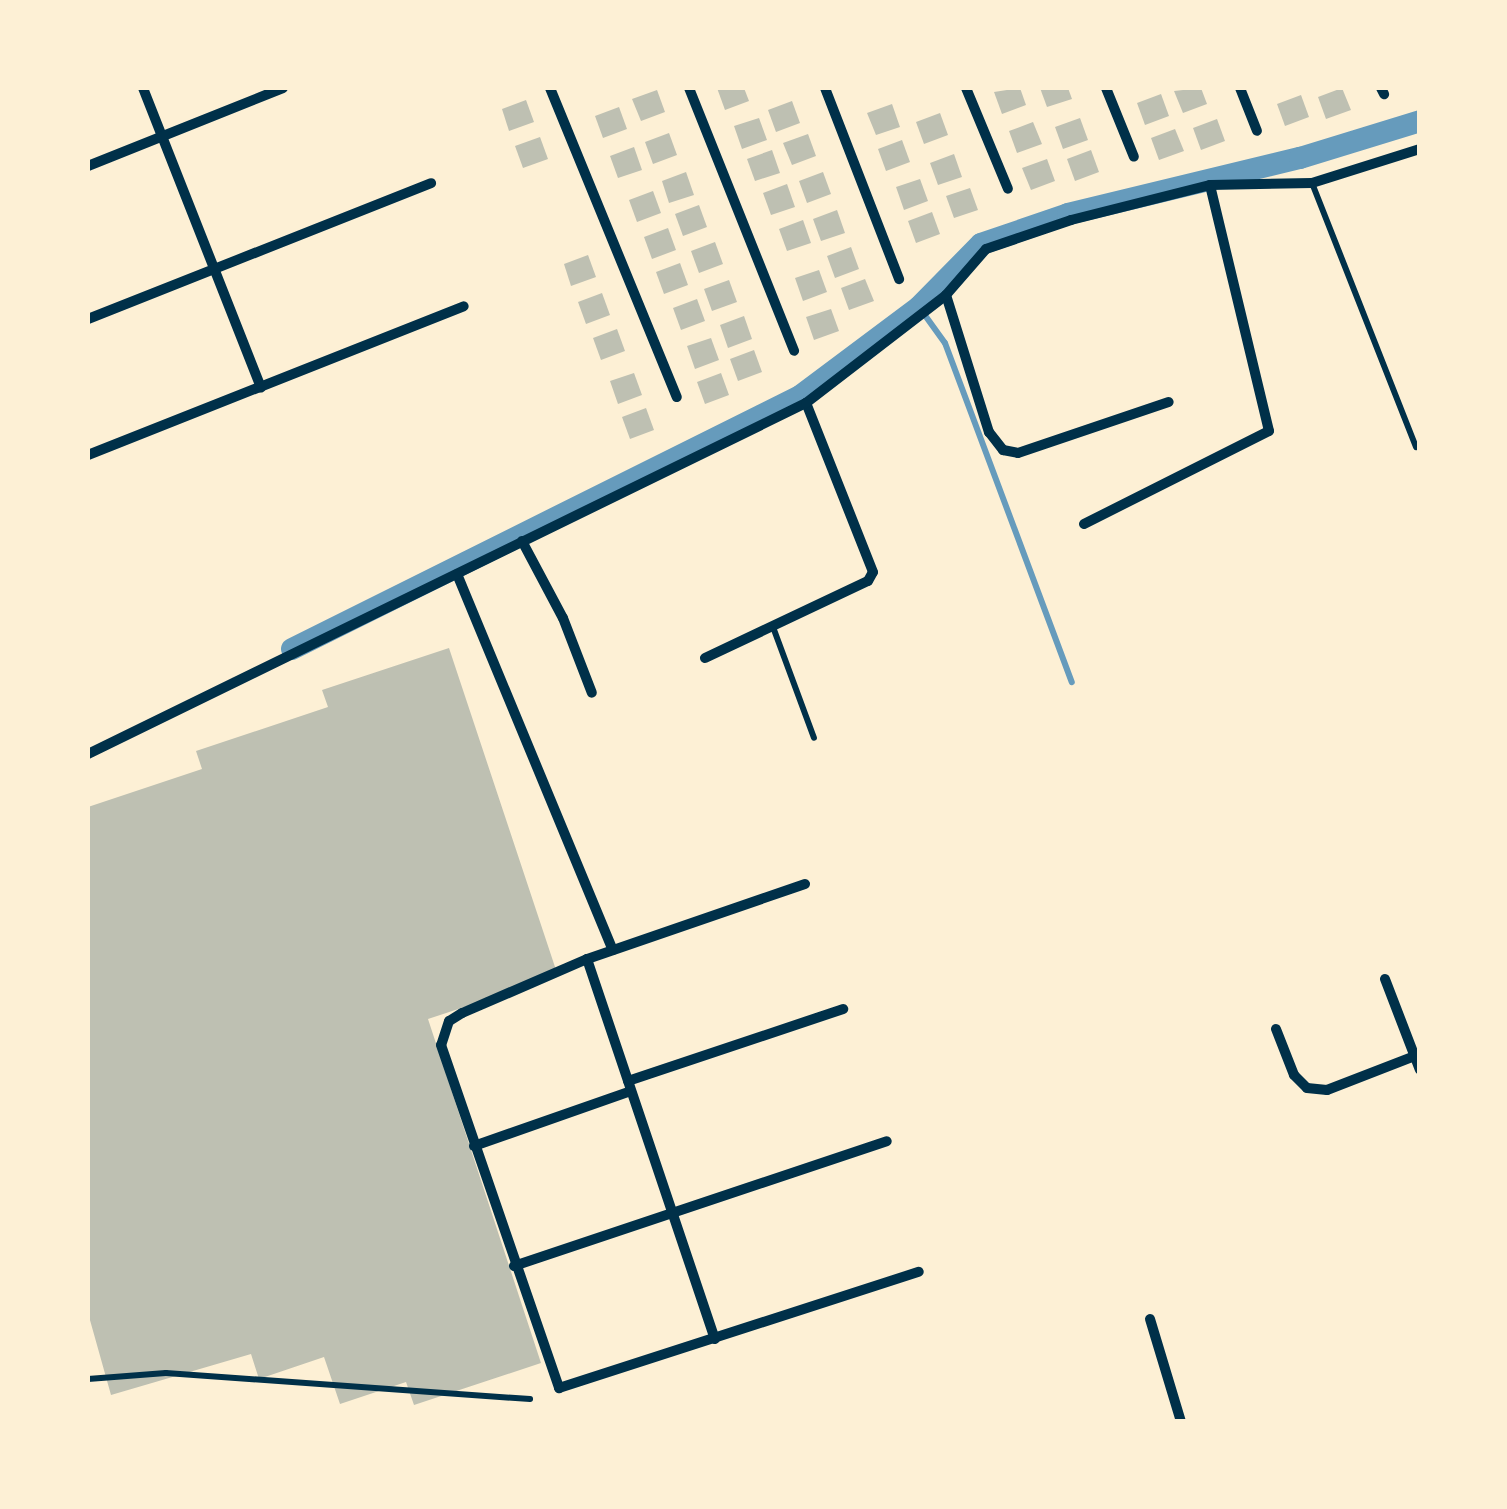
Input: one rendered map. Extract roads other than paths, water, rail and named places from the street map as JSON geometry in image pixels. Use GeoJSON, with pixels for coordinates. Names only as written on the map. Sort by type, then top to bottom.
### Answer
{"type":"FeatureCollection","features":[{"type":"Feature","properties":{"kind":"street"},"geometry":{"type":"LineString","coordinates":[[143,88],[261,388]]}},
{"type":"Feature","properties":{"kind":"street"},"geometry":{"type":"LineString","coordinates":[[88,166],[282,88]]}},
{"type":"Feature","properties":{"kind":"street"},"geometry":{"type":"LineString","coordinates":[[550,88],[676,397]]}},
{"type":"Feature","properties":{"kind":"street"},"geometry":{"type":"LineString","coordinates":[[690,88],[794,350]]}},
{"type":"Feature","properties":{"kind":"street"},"geometry":{"type":"LineString","coordinates":[[825,88],[899,279]]}},
{"type":"Feature","properties":{"kind":"street"},"geometry":{"type":"LineString","coordinates":[[966,88],[1008,189]]}},
{"type":"Feature","properties":{"kind":"street"},"geometry":{"type":"LineString","coordinates":[[1106,88],[1134,157]]}},
{"type":"Feature","properties":{"kind":"street"},"geometry":{"type":"LineString","coordinates":[[1240,88],[1257,131]]}},
{"type":"Feature","properties":{"kind":"street"},"geometry":{"type":"LineString","coordinates":[[88,754],[806,403],[946,295],[986,249],[1071,220],[1210,185],[1312,183],[1420,148]]}},
{"type":"Feature","properties":{"kind":"street"},"geometry":{"type":"LineString","coordinates":[[88,319],[431,183]]}},
{"type":"Feature","properties":{"kind":"street"},"geometry":{"type":"LineString","coordinates":[[1084,524],[1269,431],[1210,185]]}},
{"type":"Feature","properties":{"kind":"street"},"geometry":{"type":"LineString","coordinates":[[946,295],[989,432],[1003,450],[1018,453],[1169,402]]}},
{"type":"Feature","properties":{"kind":"street"},"geometry":{"type":"LineString","coordinates":[[88,455],[464,306]]}},
{"type":"Feature","properties":{"kind":"street"},"geometry":{"type":"LineString","coordinates":[[705,658],[868,581],[873,572],[806,403]]}},
{"type":"Feature","properties":{"kind":"street"},"geometry":{"type":"LineString","coordinates":[[522,542],[563,618],[592,693]]}},
{"type":"Feature","properties":{"kind":"street"},"geometry":{"type":"LineString","coordinates":[[457,574],[613,950]]}},
{"type":"Feature","properties":{"kind":"street"},"geometry":{"type":"LineString","coordinates":[[805,884],[586,958],[449,1021],[441,1046],[559,1388],[919,1272]]}},
{"type":"Feature","properties":{"kind":"street"},"geometry":{"type":"LineString","coordinates":[[586,958],[715,1339]]}},
{"type":"Feature","properties":{"kind":"street"},"geometry":{"type":"LineString","coordinates":[[1385,979],[1420,1070]]}},
{"type":"Feature","properties":{"kind":"street"},"geometry":{"type":"LineString","coordinates":[[474,1146],[843,1009]]}},
{"type":"Feature","properties":{"kind":"street"},"geometry":{"type":"LineString","coordinates":[[1276,1029],[1294,1075],[1307,1088],[1327,1090],[1417,1055]]}},
{"type":"Feature","properties":{"kind":"street"},"geometry":{"type":"LineString","coordinates":[[514,1266],[887,1141]]}},
{"type":"Feature","properties":{"kind":"street"},"geometry":{"type":"LineString","coordinates":[[1150,1319],[1181,1422]]}},
{"type":"Feature","properties":{"kind":"lane"},"geometry":{"type":"LineString","coordinates":[[1312,183],[1416,446]]}},
{"type":"Feature","properties":{"kind":"lane"},"geometry":{"type":"LineString","coordinates":[[773,626],[814,738]]}},
{"type":"Feature","properties":{"kind":"lane"},"geometry":{"type":"LineString","coordinates":[[88,1379],[166,1373],[530,1399]]}},
{"type":"Feature","properties":{"kind":"waterway"},"geometry":{"type":"LineString","coordinates":[[292,649],[800,396],[919,307],[981,244],[1068,214],[1300,158],[1420,121]]}},
{"type":"Feature","properties":{"kind":"waterway"},"geometry":{"type":"LineString","coordinates":[[919,307],[945,343],[1072,682]]}}]}
